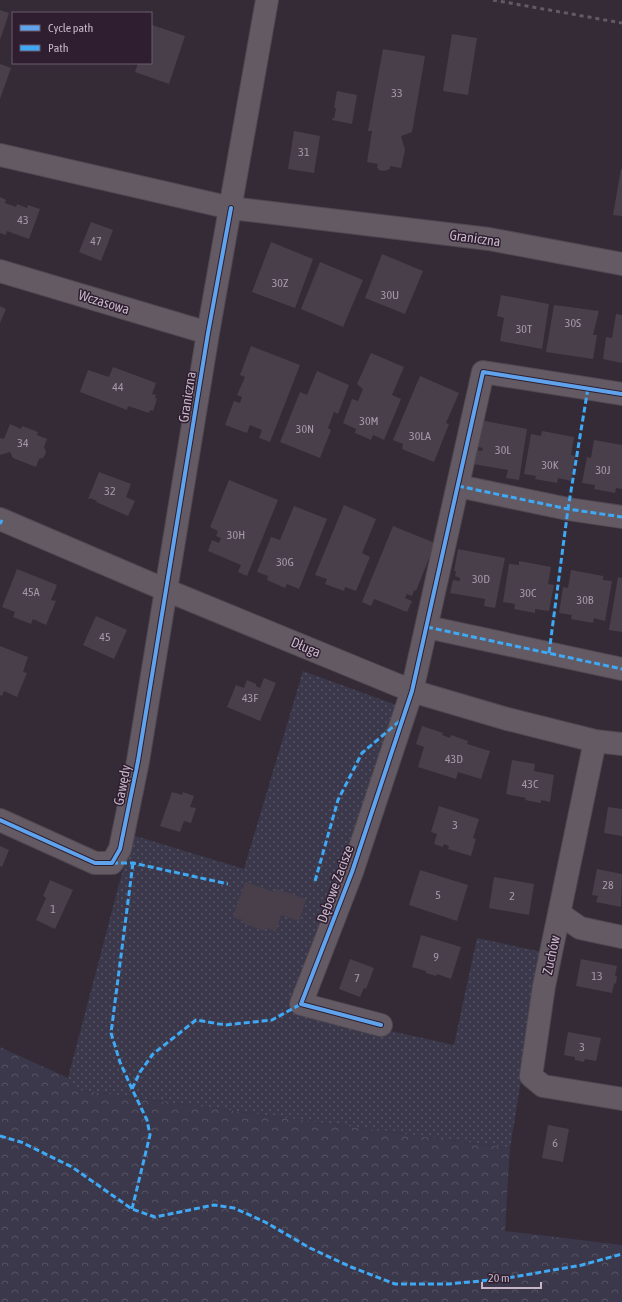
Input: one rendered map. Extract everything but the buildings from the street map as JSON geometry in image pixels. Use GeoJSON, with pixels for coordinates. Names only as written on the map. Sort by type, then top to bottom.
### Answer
{"type":"FeatureCollection","features":[{"type":"Feature","properties":{"kind":"street"},"geometry":{"type":"LineString","coordinates":[[231,208],[267,0]]}},
{"type":"Feature","properties":{"kind":"street","name":"Graniczna"},"geometry":{"type":"LineString","coordinates":[[0,155],[231,208],[489,239],[622,264]]}},
{"type":"Feature","properties":{"kind":"street","name":"Graniczna"},"geometry":{"type":"LineString","coordinates":[[166,590],[208,333],[231,208]]}},
{"type":"Feature","properties":{"kind":"street","name":"Wczasowa"},"geometry":{"type":"LineString","coordinates":[[0,271],[208,333]]}},
{"type":"Feature","properties":{"kind":"street"},"geometry":{"type":"LineString","coordinates":[[412,691],[483,372],[622,394]]}},
{"type":"Feature","properties":{"kind":"street"},"geometry":{"type":"LineString","coordinates":[[458,486],[568,509],[622,517]]}},
{"type":"Feature","properties":{"kind":"street","name":"Długa"},"geometry":{"type":"LineString","coordinates":[[1,521],[412,691],[507,720],[595,741],[622,744]]}},
{"type":"Feature","properties":{"kind":"street","name":"Gawędy"},"geometry":{"type":"LineString","coordinates":[[0,820],[95,863],[112,863],[120,849],[128,810],[166,590]]}},
{"type":"Feature","properties":{"kind":"street"},"geometry":{"type":"LineString","coordinates":[[427,627],[622,669]]}},
{"type":"Feature","properties":{"kind":"street","name":"Dębowe Zacisze"},"geometry":{"type":"LineString","coordinates":[[381,1025],[301,1004],[352,872],[412,691]]}},
{"type":"Feature","properties":{"kind":"street","name":"Zuchów"},"geometry":{"type":"LineString","coordinates":[[595,741],[544,986],[531,1076],[543,1086],[622,1098]]}},
{"type":"Feature","properties":{"kind":"street"},"geometry":{"type":"LineString","coordinates":[[560,914],[580,928],[622,937]]}},
{"type":"Feature","properties":{"kind":"green space"},"geometry":{"type":"Polygon","coordinates":[[[303,671],[399,706],[289,1009],[454,1045],[477,938],[542,952],[510,1148],[77,1090],[68,1078],[132,835],[244,869],[303,671]]]}},
{"type":"Feature","properties":{"kind":"green space"},"geometry":{"type":"Polygon","coordinates":[[[0,1047],[68,1078],[77,1090],[510,1148],[505,1231],[622,1245],[622,1302],[0,1302],[0,1047]]]}},
{"type":"Feature","properties":{"kind":"railway"},"geometry":{"type":"LineString","coordinates":[[493,0],[622,23]]}},
{"type":"Feature","properties":{"kind":"marked path"},"geometry":{"type":"LineString","coordinates":[[549,653],[568,509],[588,388]]}},
{"type":"Feature","properties":{"kind":"marked path"},"geometry":{"type":"LineString","coordinates":[[458,486],[568,509],[622,517]]}},
{"type":"Feature","properties":{"kind":"marked path"},"geometry":{"type":"LineString","coordinates":[[0,524],[2,520]]}},
{"type":"Feature","properties":{"kind":"marked path"},"geometry":{"type":"LineString","coordinates":[[427,627],[622,669]]}},
{"type":"Feature","properties":{"kind":"marked path"},"geometry":{"type":"LineString","coordinates":[[315,881],[338,800],[362,753],[401,720]]}},
{"type":"Feature","properties":{"kind":"marked path"},"geometry":{"type":"LineString","coordinates":[[112,863],[133,863],[228,884]]}},
{"type":"Feature","properties":{"kind":"marked path"},"geometry":{"type":"LineString","coordinates":[[132,1089],[120,1062],[111,1033],[133,863]]}},
{"type":"Feature","properties":{"kind":"marked path"},"geometry":{"type":"LineString","coordinates":[[132,1209],[150,1135],[147,1120],[132,1089],[140,1072],[153,1054],[196,1020],[225,1025],[272,1020],[301,1004]]}},
{"type":"Feature","properties":{"kind":"marked path"},"geometry":{"type":"LineString","coordinates":[[0,1136],[21,1142],[72,1167],[132,1209],[155,1217],[214,1205],[234,1208],[265,1222],[310,1248],[351,1267],[395,1284],[448,1284],[502,1279],[582,1265],[622,1254]]}},
{"type":"Feature","properties":{"kind":"cycle path"},"geometry":{"type":"LineString","coordinates":[[0,820],[95,863],[112,863],[120,849],[138,761],[208,333],[231,208]]}},
{"type":"Feature","properties":{"kind":"cycle path"},"geometry":{"type":"LineString","coordinates":[[381,1025],[301,1004],[352,872],[412,691],[483,372],[622,394]]}}]}
